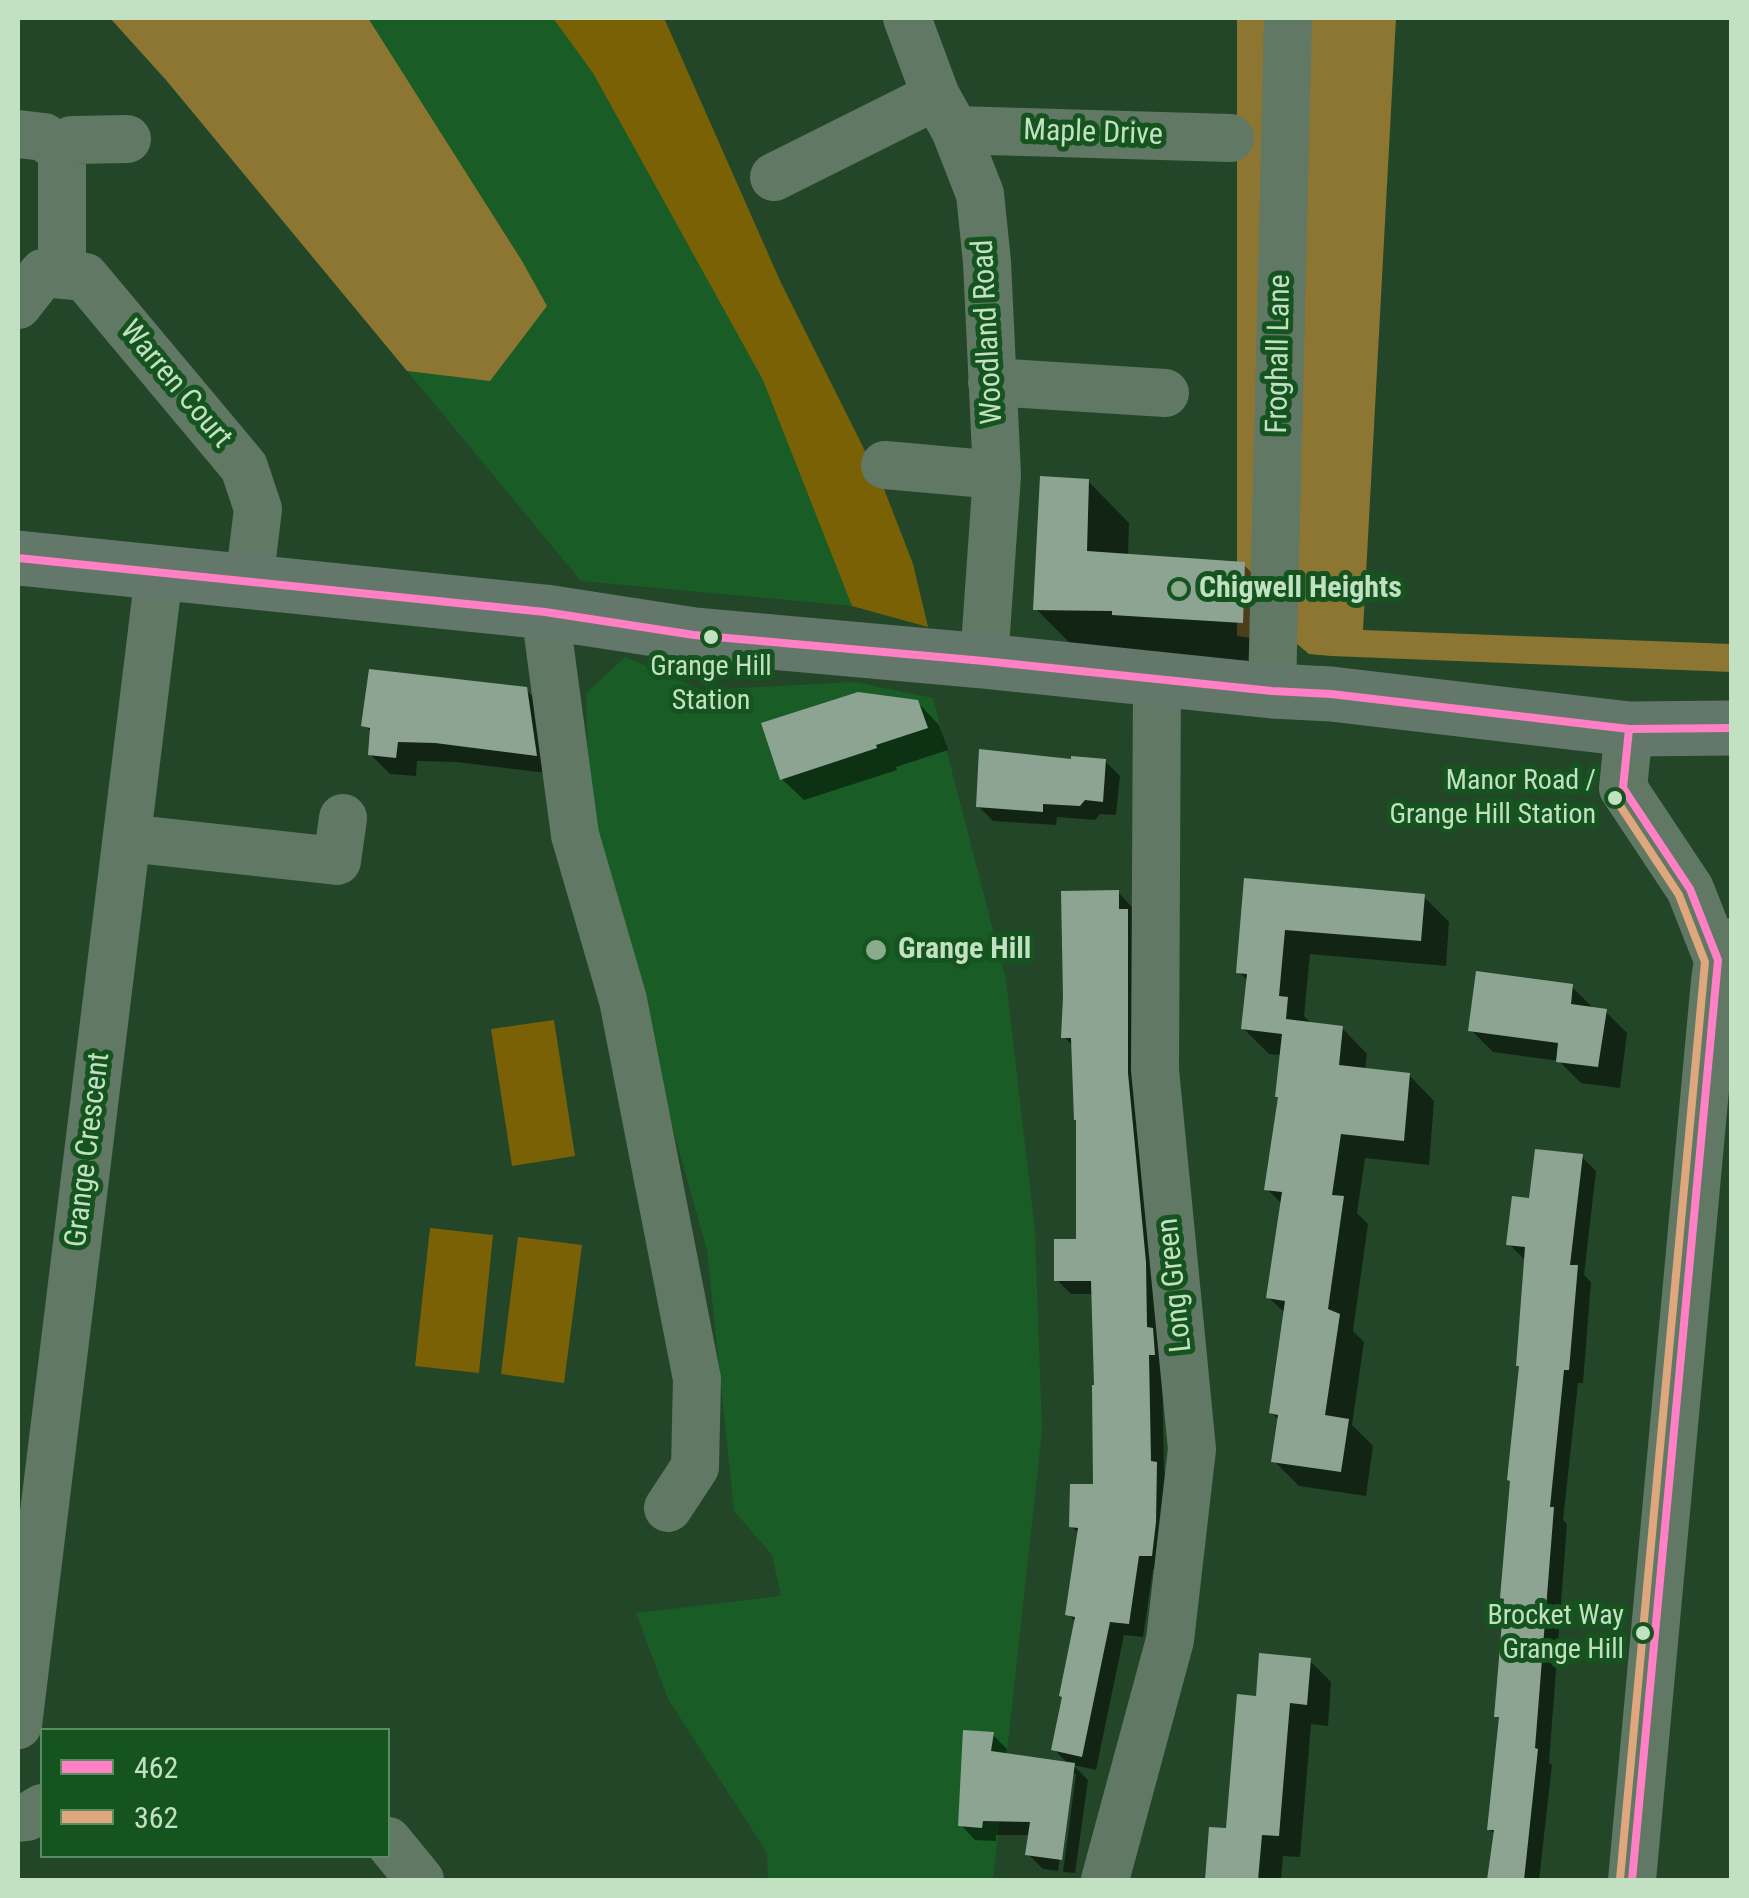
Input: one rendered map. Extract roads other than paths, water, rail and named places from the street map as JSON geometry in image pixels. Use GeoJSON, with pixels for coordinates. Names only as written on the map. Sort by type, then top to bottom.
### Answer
{"type":"FeatureCollection","features":[{"type":"Feature","properties":{"kind":"main road"},"geometry":{"type":"LineString","coordinates":[[18,558],[545,612],[727,638],[1331,694],[1629,729],[1732,728]]}},
{"type":"Feature","properties":{"kind":"street","name":"Woodland Road"},"geometry":{"type":"LineString","coordinates":[[907,18],[980,194],[997,475],[984,661]]}},
{"type":"Feature","properties":{"kind":"street","name":"Froghall Lane"},"geometry":{"type":"LineString","coordinates":[[1272,691],[1288,18]]}},
{"type":"Feature","properties":{"kind":"street","name":"Maple Drive"},"geometry":{"type":"LineString","coordinates":[[946,113],[1230,138]]}},
{"type":"Feature","properties":{"kind":"street"},"geometry":{"type":"LineString","coordinates":[[774,177],[946,113]]}},
{"type":"Feature","properties":{"kind":"street"},"geometry":{"type":"LineString","coordinates":[[18,134],[44,137],[62,151]]}},
{"type":"Feature","properties":{"kind":"street"},"geometry":{"type":"LineString","coordinates":[[18,306],[43,273],[62,274],[62,151],[72,140],[128,138]]}},
{"type":"Feature","properties":{"kind":"street","name":"Warren Court"},"geometry":{"type":"LineString","coordinates":[[62,274],[86,277],[244,467],[258,509],[249,582]]}},
{"type":"Feature","properties":{"kind":"street"},"geometry":{"type":"LineString","coordinates":[[992,382],[1165,393]]}},
{"type":"Feature","properties":{"kind":"street"},"geometry":{"type":"LineString","coordinates":[[885,465],[997,475]]}},
{"type":"Feature","properties":{"kind":"street","name":"Grange Crescent"},"geometry":{"type":"LineString","coordinates":[[18,1726],[159,574]]}},
{"type":"Feature","properties":{"kind":"street"},"geometry":{"type":"LineString","coordinates":[[545,612],[575,836],[623,1000],[697,1378],[695,1467],[668,1508]]}},
{"type":"Feature","properties":{"kind":"street","name":"Long Green"},"geometry":{"type":"LineString","coordinates":[[1105,1880],[1170,1640],[1192,1449],[1154,1070],[1157,679]]}},
{"type":"Feature","properties":{"kind":"street"},"geometry":{"type":"LineString","coordinates":[[1629,729],[1623,788],[1690,889],[1725,951],[1632,1880]]}},
{"type":"Feature","properties":{"kind":"street"},"geometry":{"type":"LineString","coordinates":[[127,838],[337,861],[343,818]]}},
{"type":"Feature","properties":{"kind":"street"},"geometry":{"type":"LineString","coordinates":[[390,1843],[420,1880]]}},
{"type":"Feature","properties":{"kind":"place","name":"Chigwell Heights"},"geometry":{"type":"Point","coordinates":[1179,589]}},
{"type":"Feature","properties":{"kind":"place","name":"Grange Hill Station"},"geometry":{"type":"Point","coordinates":[711,637]}},
{"type":"Feature","properties":{"kind":"place","name":"Manor Road / Grange Hill Station"},"geometry":{"type":"Point","coordinates":[1615,798]}},
{"type":"Feature","properties":{"kind":"place","name":"Grange Hill"},"geometry":{"type":"Point","coordinates":[876,950]}},
{"type":"Feature","properties":{"kind":"place","name":"Brocket Way Grange Hill"},"geometry":{"type":"Point","coordinates":[1643,1633]}}]}
